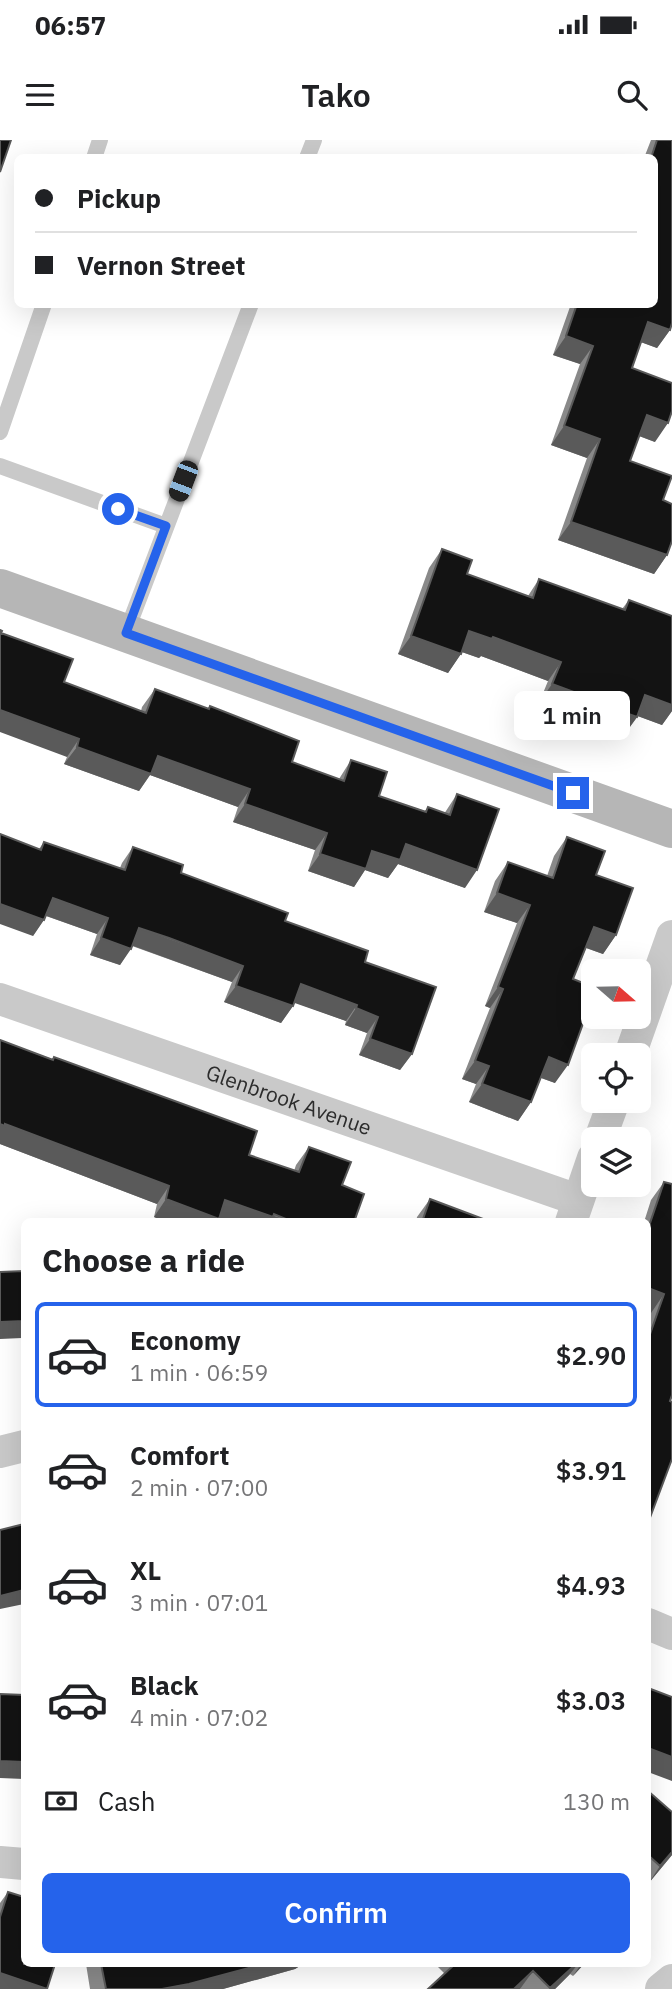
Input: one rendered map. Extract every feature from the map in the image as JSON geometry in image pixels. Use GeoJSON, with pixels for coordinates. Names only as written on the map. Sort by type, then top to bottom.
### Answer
{"type":"FeatureCollection","features":[{"type":"Feature","properties":{"kind":"street"},"geometry":{"type":"LineString","coordinates":[[0,588],[672,829]]}},
{"type":"Feature","properties":{"kind":"street"},"geometry":{"type":"LineString","coordinates":[[634,1043],[672,936]]}},
{"type":"Feature","properties":{"kind":"street","name":"Glenbrook Avenue"},"geometry":{"type":"LineString","coordinates":[[0,999],[575,1211]]}},
{"type":"Feature","properties":{"kind":"street"},"geometry":{"type":"LineString","coordinates":[[575,1211],[581,1193]]}},
{"type":"Feature","properties":{"kind":"street"},"geometry":{"type":"LineString","coordinates":[[0,1452],[21,1447]]}},
{"type":"Feature","properties":{"kind":"street"},"geometry":{"type":"LineString","coordinates":[[651,1625],[672,1633]]}},
{"type":"Feature","properties":{"kind":"street"},"geometry":{"type":"LineString","coordinates":[[0,1862],[21,1864]]}},
{"type":"Feature","properties":{"kind":"street"},"geometry":{"type":"LineString","coordinates":[[661,1989],[672,1980]]}},
{"type":"Feature","properties":{"kind":"lane"},"geometry":{"type":"LineString","coordinates":[[0,432],[43,308]]}},
{"type":"Feature","properties":{"kind":"lane"},"geometry":{"type":"LineString","coordinates":[[126,633],[249,308]]}},
{"type":"Feature","properties":{"kind":"lane"},"geometry":{"type":"LineString","coordinates":[[0,466],[166,526]]}},
{"type":"Feature","properties":{"kind":"building"},"geometry":{"type":"Polygon","coordinates":[[[0,140],[11,140],[0,172],[0,140]]]}},
{"type":"Feature","properties":{"kind":"building"},"geometry":{"type":"Polygon","coordinates":[[[657,140],[672,140],[672,323],[670,330],[648,322],[632,368],[672,383],[672,411],[668,423],[647,415],[630,461],[672,476],[663,500],[672,504],[672,541],[667,555],[571,522],[600,439],[564,426],[593,346],[566,336],[576,308],[658,308],[658,154],[652,154],[657,140]]]}},
{"type":"Feature","properties":{"kind":"building"},"geometry":{"type":"Polygon","coordinates":[[[442,549],[472,560],[467,574],[533,598],[539,579],[625,610],[629,600],[672,616],[672,705],[645,695],[637,717],[552,684],[561,662],[493,637],[492,639],[469,631],[461,654],[411,636],[442,549]]]}},
{"type":"Feature","properties":{"kind":"building"},"geometry":{"type":"Polygon","coordinates":[[[0,630],[1,633],[73,659],[64,682],[146,713],[155,689],[209,709],[210,706],[299,741],[292,762],[344,781],[351,760],[387,772],[379,796],[426,812],[428,807],[450,815],[457,794],[499,809],[477,870],[406,844],[400,860],[372,851],[366,869],[320,854],[327,833],[245,804],[250,789],[158,756],[151,774],[77,747],[79,739],[0,710],[0,630]]]}},
{"type":"Feature","properties":{"kind":"building"},"geometry":{"type":"Polygon","coordinates":[[[0,834],[41,850],[44,842],[125,870],[133,847],[183,865],[181,873],[288,913],[285,921],[368,951],[365,962],[436,987],[412,1054],[370,1039],[378,1017],[356,1008],[357,1005],[301,984],[293,1006],[236,986],[243,966],[169,938],[139,928],[131,949],[101,938],[108,918],[53,898],[44,920],[0,904],[0,834]]]}},
{"type":"Feature","properties":{"kind":"building"},"geometry":{"type":"Polygon","coordinates":[[[567,837],[605,851],[596,875],[633,888],[616,935],[594,927],[573,979],[581,982],[581,1029],[568,1065],[549,1057],[531,1102],[482,1084],[489,1066],[475,1061],[503,989],[498,987],[530,905],[497,893],[508,862],[553,878],[567,837]]]}},
{"type":"Feature","properties":{"kind":"building"},"geometry":{"type":"Polygon","coordinates":[[[0,1040],[257,1131],[249,1155],[299,1172],[309,1147],[351,1162],[342,1185],[364,1194],[355,1218],[284,1218],[274,1214],[273,1217],[225,1200],[219,1218],[216,1218],[166,1199],[169,1186],[0,1124],[0,1040]]]}},
{"type":"Feature","properties":{"kind":"building"},"geometry":{"type":"Polygon","coordinates":[[[664,1182],[672,1184],[672,1459],[651,1515],[651,1331],[664,1294],[651,1289],[651,1220],[664,1182]]]}},
{"type":"Feature","properties":{"kind":"building"},"geometry":{"type":"Polygon","coordinates":[[[430,1199],[480,1218],[423,1218],[430,1199]]]}},
{"type":"Feature","properties":{"kind":"building"},"geometry":{"type":"Polygon","coordinates":[[[21,1271],[21,1321],[0,1322],[0,1272],[21,1271]]]}},
{"type":"Feature","properties":{"kind":"building"},"geometry":{"type":"Polygon","coordinates":[[[21,1525],[21,1591],[0,1596],[0,1530],[21,1525]]]}},
{"type":"Feature","properties":{"kind":"building"},"geometry":{"type":"Polygon","coordinates":[[[651,1689],[672,1697],[672,1757],[651,1749],[651,1689]]]}},
{"type":"Feature","properties":{"kind":"building"},"geometry":{"type":"Polygon","coordinates":[[[0,1694],[21,1695],[21,1762],[0,1761],[0,1694]]]}},
{"type":"Feature","properties":{"kind":"building"},"geometry":{"type":"Polygon","coordinates":[[[651,1794],[672,1812],[672,1852],[660,1866],[651,1858],[651,1794]]]}},
{"type":"Feature","properties":{"kind":"building"},"geometry":{"type":"Polygon","coordinates":[[[8,1892],[21,1896],[21,1967],[54,1967],[47,1989],[0,1973],[0,1917],[8,1892]]]}},
{"type":"Feature","properties":{"kind":"building"},"geometry":{"type":"Polygon","coordinates":[[[102,1967],[253,1967],[162,1989],[106,1989],[102,1967]]]}},
{"type":"Feature","properties":{"kind":"building"},"geometry":{"type":"Polygon","coordinates":[[[452,1967],[573,1967],[550,1988],[533,1971],[514,1989],[428,1989],[452,1967]]]}},
{"type":"Feature","properties":{"kind":"route"},"geometry":{"type":"LineString","coordinates":[[118,509],[166,526],[126,633],[573,793]]}}]}
